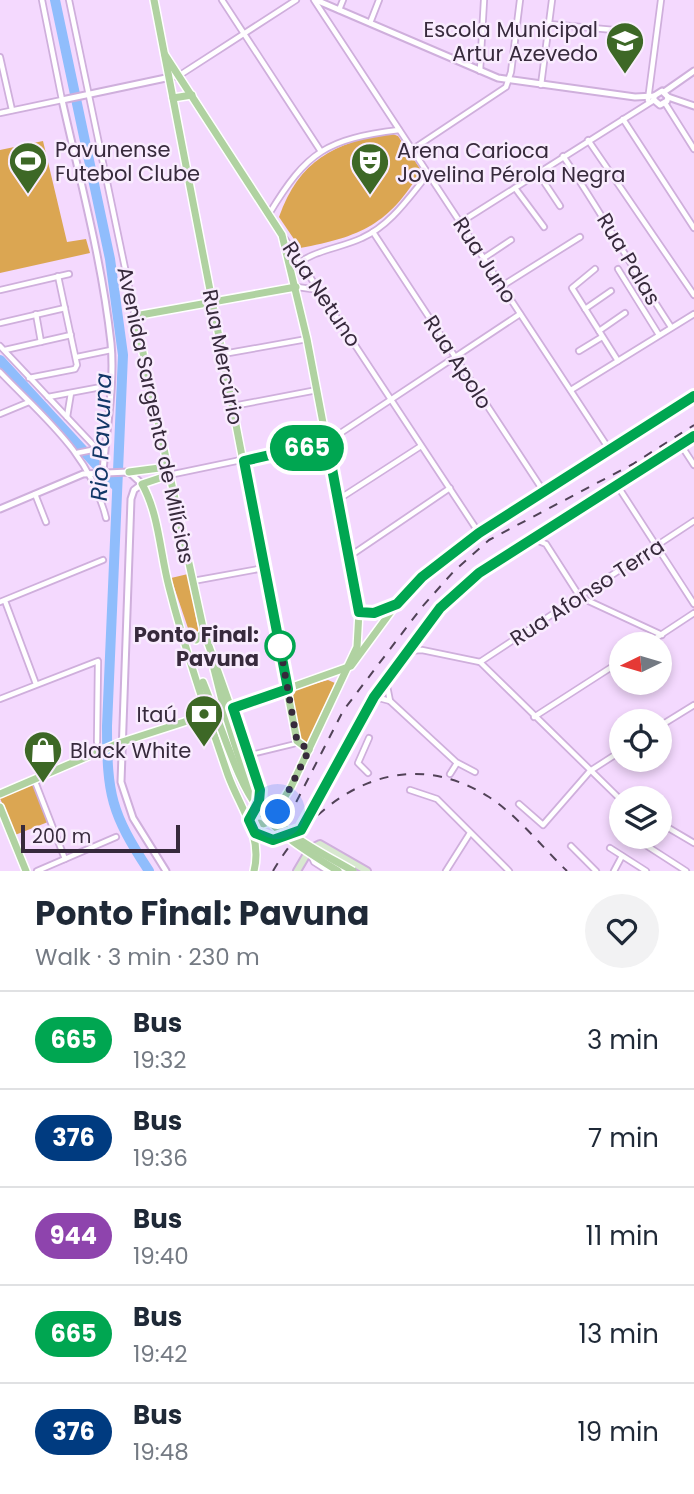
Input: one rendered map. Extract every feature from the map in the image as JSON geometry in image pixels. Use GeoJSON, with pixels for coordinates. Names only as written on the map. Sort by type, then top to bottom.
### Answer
{"type":"FeatureCollection","features":[{"type":"Feature","properties":{"kind":"main road","name":"Rua Mercúrio"},"geometry":{"type":"LineString","coordinates":[[154,0],[297,741],[309,750]]}},
{"type":"Feature","properties":{"kind":"main road","name":"Rua Netuno"},"geometry":{"type":"LineString","coordinates":[[165,55],[282,235]]}},
{"type":"Feature","properties":{"kind":"main road"},"geometry":{"type":"LineString","coordinates":[[173,98],[192,95]]}},
{"type":"Feature","properties":{"kind":"main road"},"geometry":{"type":"LineString","coordinates":[[249,820],[263,824],[270,821],[309,750],[359,641],[359,612],[350,556],[296,287],[282,235]]}},
{"type":"Feature","properties":{"kind":"main road"},"geometry":{"type":"LineString","coordinates":[[135,316],[296,287]]}},
{"type":"Feature","properties":{"kind":"main road","name":"Avenida Sargento de Milícias"},"geometry":{"type":"LineString","coordinates":[[135,316],[204,632],[261,793],[258,806],[249,820]]}},
{"type":"Feature","properties":{"kind":"main road"},"geometry":{"type":"LineString","coordinates":[[233,708],[346,669],[356,662],[397,604],[422,577],[479,533],[694,396]]}},
{"type":"Feature","properties":{"kind":"main road"},"geometry":{"type":"LineString","coordinates":[[255,833],[268,840],[282,839],[303,828],[374,697],[456,591],[542,532],[694,436]]}},
{"type":"Feature","properties":{"kind":"main road"},"geometry":{"type":"LineString","coordinates":[[129,472],[168,471]]}},
{"type":"Feature","properties":{"kind":"main road"},"geometry":{"type":"LineString","coordinates":[[142,484],[168,471]]}},
{"type":"Feature","properties":{"kind":"main road","name":"Avenida Sargento de Milícias"},"geometry":{"type":"LineString","coordinates":[[142,484],[149,499],[184,636],[212,715]]}},
{"type":"Feature","properties":{"kind":"main road"},"geometry":{"type":"LineString","coordinates":[[359,612],[374,613],[397,604]]}},
{"type":"Feature","properties":{"kind":"main road"},"geometry":{"type":"LineString","coordinates":[[184,636],[196,640],[204,632]]}},
{"type":"Feature","properties":{"kind":"main road"},"geometry":{"type":"LineString","coordinates":[[210,647],[225,713],[245,773],[268,813],[304,841],[353,871]]}},
{"type":"Feature","properties":{"kind":"main road"},"geometry":{"type":"LineString","coordinates":[[0,794],[120,742],[212,715]]}},
{"type":"Feature","properties":{"kind":"main road"},"geometry":{"type":"LineString","coordinates":[[212,715],[232,784],[255,833],[254,871]]}},
{"type":"Feature","properties":{"kind":"main road"},"geometry":{"type":"LineString","coordinates":[[212,715],[241,783],[258,812],[283,836],[338,871]]}},
{"type":"Feature","properties":{"kind":"main road"},"geometry":{"type":"LineString","coordinates":[[0,807],[26,871]]}},
{"type":"Feature","properties":{"kind":"main road"},"geometry":{"type":"LineString","coordinates":[[270,821],[282,839]]}},
{"type":"Feature","properties":{"kind":"main road"},"geometry":{"type":"LineString","coordinates":[[297,871],[310,849],[320,844],[367,871]]}},
{"type":"Feature","properties":{"kind":"street","name":"Avenida Sargento de Milícias"},"geometry":{"type":"LineString","coordinates":[[42,0],[97,258],[111,350],[104,471]]}},
{"type":"Feature","properties":{"kind":"street","name":"Avenida Sargento de Milícias"},"geometry":{"type":"LineString","coordinates":[[69,0],[86,96],[135,316]]}},
{"type":"Feature","properties":{"kind":"street"},"geometry":{"type":"LineString","coordinates":[[222,0],[320,150]]}},
{"type":"Feature","properties":{"kind":"street"},"geometry":{"type":"LineString","coordinates":[[0,113],[180,75],[296,0]]}},
{"type":"Feature","properties":{"kind":"street"},"geometry":{"type":"LineString","coordinates":[[315,0],[509,81],[651,99],[666,97],[694,106]]}},
{"type":"Feature","properties":{"kind":"street","name":"Rua Juno"},"geometry":{"type":"LineString","coordinates":[[315,0],[610,450]]}},
{"type":"Feature","properties":{"kind":"street"},"geometry":{"type":"LineString","coordinates":[[339,10],[343,0]]}},
{"type":"Feature","properties":{"kind":"street"},"geometry":{"type":"LineString","coordinates":[[370,23],[379,0]]}},
{"type":"Feature","properties":{"kind":"street"},"geometry":{"type":"LineString","coordinates":[[480,71],[484,0]]}},
{"type":"Feature","properties":{"kind":"street"},"geometry":{"type":"LineString","coordinates":[[413,149],[502,90],[509,81],[520,0]]}},
{"type":"Feature","properties":{"kind":"street"},"geometry":{"type":"LineString","coordinates":[[541,85],[552,0]]}},
{"type":"Feature","properties":{"kind":"street"},"geometry":{"type":"LineString","coordinates":[[651,99],[661,0]]}},
{"type":"Feature","properties":{"kind":"street"},"geometry":{"type":"LineString","coordinates":[[549,24],[625,31]]}},
{"type":"Feature","properties":{"kind":"street"},"geometry":{"type":"LineString","coordinates":[[0,57],[12,110]]}},
{"type":"Feature","properties":{"kind":"street"},"geometry":{"type":"LineString","coordinates":[[461,222],[651,99],[666,97],[694,71]]}},
{"type":"Feature","properties":{"kind":"street"},"geometry":{"type":"LineString","coordinates":[[666,97],[694,149]]}},
{"type":"Feature","properties":{"kind":"street"},"geometry":{"type":"LineString","coordinates":[[623,119],[694,228]]}},
{"type":"Feature","properties":{"kind":"street"},"geometry":{"type":"LineString","coordinates":[[269,214],[293,176],[320,150],[351,136],[399,130]]}},
{"type":"Feature","properties":{"kind":"street"},"geometry":{"type":"LineString","coordinates":[[588,140],[694,295]]}},
{"type":"Feature","properties":{"kind":"street","name":"Rua Palas"},"geometry":{"type":"LineString","coordinates":[[563,156],[606,220],[624,256],[671,327]]}},
{"type":"Feature","properties":{"kind":"street"},"geometry":{"type":"LineString","coordinates":[[292,269],[301,260],[373,232],[398,212],[429,173]]}},
{"type":"Feature","properties":{"kind":"street"},"geometry":{"type":"LineString","coordinates":[[538,173],[560,206]]}},
{"type":"Feature","properties":{"kind":"street"},"geometry":{"type":"LineString","coordinates":[[515,188],[544,227]]}},
{"type":"Feature","properties":{"kind":"street","name":"Rua Apolo"},"geometry":{"type":"LineString","coordinates":[[373,232],[544,492]]}},
{"type":"Feature","properties":{"kind":"street","name":"Rua Netuno"},"geometry":{"type":"LineString","coordinates":[[282,235],[479,533]]}},
{"type":"Feature","properties":{"kind":"street"},"geometry":{"type":"LineString","coordinates":[[502,286],[580,237]]}},
{"type":"Feature","properties":{"kind":"street"},"geometry":{"type":"LineString","coordinates":[[484,258],[511,240]]}},
{"type":"Feature","properties":{"kind":"street"},"geometry":{"type":"LineString","coordinates":[[595,269],[572,286],[618,361]]}},
{"type":"Feature","properties":{"kind":"street"},"geometry":{"type":"LineString","coordinates":[[618,270],[659,335]]}},
{"type":"Feature","properties":{"kind":"street"},"geometry":{"type":"LineString","coordinates":[[0,290],[69,274]]}},
{"type":"Feature","properties":{"kind":"street"},"geometry":{"type":"LineString","coordinates":[[29,378],[75,369],[77,357],[58,276]]}},
{"type":"Feature","properties":{"kind":"street"},"geometry":{"type":"LineString","coordinates":[[296,287],[305,286],[321,292]]}},
{"type":"Feature","properties":{"kind":"street"},"geometry":{"type":"LineString","coordinates":[[585,309],[611,291]]}},
{"type":"Feature","properties":{"kind":"street"},"geometry":{"type":"LineString","coordinates":[[0,323],[65,308]]}},
{"type":"Feature","properties":{"kind":"street"},"geometry":{"type":"LineString","coordinates":[[579,351],[625,313]]}},
{"type":"Feature","properties":{"kind":"street"},"geometry":{"type":"LineString","coordinates":[[36,314],[41,342]]}},
{"type":"Feature","properties":{"kind":"street"},"geometry":{"type":"LineString","coordinates":[[168,471],[244,461],[327,442],[520,314]]}},
{"type":"Feature","properties":{"kind":"street","name":"Rua Palas"},"geometry":{"type":"LineString","coordinates":[[571,390],[694,314]]}},
{"type":"Feature","properties":{"kind":"street"},"geometry":{"type":"LineString","coordinates":[[2,348],[71,335]]}},
{"type":"Feature","properties":{"kind":"street"},"geometry":{"type":"LineString","coordinates":[[223,354],[307,339]]}},
{"type":"Feature","properties":{"kind":"street"},"geometry":{"type":"LineString","coordinates":[[2,348],[94,449]]}},
{"type":"Feature","properties":{"kind":"street"},"geometry":{"type":"LineString","coordinates":[[77,357],[111,350]]}},
{"type":"Feature","properties":{"kind":"street"},"geometry":{"type":"LineString","coordinates":[[0,372],[79,453],[91,472],[106,518]]}},
{"type":"Feature","properties":{"kind":"street"},"geometry":{"type":"LineString","coordinates":[[47,397],[101,387]]}},
{"type":"Feature","properties":{"kind":"street"},"geometry":{"type":"LineString","coordinates":[[233,406],[317,390]]}},
{"type":"Feature","properties":{"kind":"street"},"geometry":{"type":"LineString","coordinates":[[67,418],[71,393]]}},
{"type":"Feature","properties":{"kind":"street"},"geometry":{"type":"LineString","coordinates":[[0,414],[30,402]]}},
{"type":"Feature","properties":{"kind":"street"},"geometry":{"type":"LineString","coordinates":[[681,445],[694,465]]}},
{"type":"Feature","properties":{"kind":"street"},"geometry":{"type":"LineString","coordinates":[[339,499],[421,446]]}},
{"type":"Feature","properties":{"kind":"street"},"geometry":{"type":"LineString","coordinates":[[79,453],[94,449],[105,451]]}},
{"type":"Feature","properties":{"kind":"street"},"geometry":{"type":"LineString","coordinates":[[0,509],[91,472],[129,472],[142,484],[134,490],[131,499],[120,742],[124,796],[136,824],[166,871]]}},
{"type":"Feature","properties":{"kind":"street"},"geometry":{"type":"LineString","coordinates":[[617,485],[694,604]]}},
{"type":"Feature","properties":{"kind":"street"},"geometry":{"type":"LineString","coordinates":[[350,556],[450,488]]}},
{"type":"Feature","properties":{"kind":"street"},"geometry":{"type":"LineString","coordinates":[[35,494],[46,522]]}},
{"type":"Feature","properties":{"kind":"street","name":"Rua Afonso Terra"},"geometry":{"type":"LineString","coordinates":[[480,662],[694,521]]}},
{"type":"Feature","properties":{"kind":"street"},"geometry":{"type":"LineString","coordinates":[[542,532],[546,544],[580,597],[656,632]]}},
{"type":"Feature","properties":{"kind":"street"},"geometry":{"type":"LineString","coordinates":[[533,538],[546,544]]}},
{"type":"Feature","properties":{"kind":"street"},"geometry":{"type":"LineString","coordinates":[[36,684],[2,601],[103,560]]}},
{"type":"Feature","properties":{"kind":"street"},"geometry":{"type":"LineString","coordinates":[[192,581],[264,568]]}},
{"type":"Feature","properties":{"kind":"street"},"geometry":{"type":"LineString","coordinates":[[666,632],[694,613]]}},
{"type":"Feature","properties":{"kind":"street"},"geometry":{"type":"LineString","coordinates":[[411,647],[480,662],[609,789]]}},
{"type":"Feature","properties":{"kind":"street"},"geometry":{"type":"LineString","coordinates":[[411,647],[422,650]]}},
{"type":"Feature","properties":{"kind":"street"},"geometry":{"type":"LineString","coordinates":[[0,699],[98,661],[97,742]]}},
{"type":"Feature","properties":{"kind":"street"},"geometry":{"type":"LineString","coordinates":[[534,718],[609,669]]}},
{"type":"Feature","properties":{"kind":"street"},"geometry":{"type":"LineString","coordinates":[[386,681],[390,701]]}},
{"type":"Feature","properties":{"kind":"street"},"geometry":{"type":"LineString","coordinates":[[374,697],[390,701],[457,763],[475,772]]}},
{"type":"Feature","properties":{"kind":"street"},"geometry":{"type":"LineString","coordinates":[[672,719],[694,705]]}},
{"type":"Feature","properties":{"kind":"street"},"geometry":{"type":"LineString","coordinates":[[368,773],[358,763],[369,738]]}},
{"type":"Feature","properties":{"kind":"street"},"geometry":{"type":"LineString","coordinates":[[249,755],[294,744]]}},
{"type":"Feature","properties":{"kind":"street"},"geometry":{"type":"LineString","coordinates":[[519,804],[543,825],[590,771],[609,759]]}},
{"type":"Feature","properties":{"kind":"street"},"geometry":{"type":"LineString","coordinates":[[450,774],[457,763]]}},
{"type":"Feature","properties":{"kind":"street"},"geometry":{"type":"LineString","coordinates":[[34,779],[65,859]]}},
{"type":"Feature","properties":{"kind":"street"},"geometry":{"type":"LineString","coordinates":[[410,790],[437,799],[509,871]]}},
{"type":"Feature","properties":{"kind":"street"},"geometry":{"type":"LineString","coordinates":[[672,830],[694,843]]}},
{"type":"Feature","properties":{"kind":"street"},"geometry":{"type":"LineString","coordinates":[[446,871],[470,833]]}},
{"type":"Feature","properties":{"kind":"street"},"geometry":{"type":"LineString","coordinates":[[37,871],[116,837]]}},
{"type":"Feature","properties":{"kind":"street"},"geometry":{"type":"LineString","coordinates":[[570,846],[596,871]]}},
{"type":"Feature","properties":{"kind":"street"},"geometry":{"type":"LineString","coordinates":[[310,849],[313,860],[328,871]]}},
{"type":"Feature","properties":{"kind":"street"},"geometry":{"type":"LineString","coordinates":[[612,849],[646,871]]}},
{"type":"Feature","properties":{"kind":"street"},"geometry":{"type":"LineString","coordinates":[[650,849],[677,869],[686,871]]}},
{"type":"Feature","properties":{"kind":"street"},"geometry":{"type":"LineString","coordinates":[[614,871],[622,856]]}},
{"type":"Feature","properties":{"kind":"shaded area"},"geometry":{"type":"Polygon","coordinates":[[[390,133],[398,136],[421,170],[409,188],[385,216],[371,225],[340,239],[300,248],[279,217],[297,181],[321,157],[336,149],[352,142],[390,133]]]}},
{"type":"Feature","properties":{"kind":"shaded area","name":"Pavunense Futebol Clube"},"geometry":{"type":"Polygon","coordinates":[[[43,141],[67,242],[86,239],[90,253],[0,273],[0,150],[43,141]]]}},
{"type":"Feature","properties":{"kind":"shaded area"},"geometry":{"type":"Polygon","coordinates":[[[188,574],[199,634],[191,637],[171,578],[188,574]]]}},
{"type":"Feature","properties":{"kind":"shaded area"},"geometry":{"type":"Polygon","coordinates":[[[328,680],[335,683],[308,743],[304,744],[300,740],[289,691],[328,680]]]}},
{"type":"Feature","properties":{"kind":"shaded area"},"geometry":{"type":"Polygon","coordinates":[[[33,784],[48,822],[15,835],[0,798],[33,784]]]}},
{"type":"Feature","properties":{"kind":"waterway","name":"Rio Pavuna"},"geometry":{"type":"LineString","coordinates":[[55,0],[110,259],[123,355],[107,726],[108,770],[119,818],[149,871]]}},
{"type":"Feature","properties":{"kind":"waterway"},"geometry":{"type":"LineString","coordinates":[[0,360],[115,485]]}},
{"type":"Feature","properties":{"kind":"railway"},"geometry":{"type":"LineString","coordinates":[[288,818],[343,711],[422,607],[454,571],[489,540],[633,464],[694,425]]}},
{"type":"Feature","properties":{"kind":"railway"},"geometry":{"type":"LineString","coordinates":[[273,871],[292,843],[314,819],[339,799],[366,784],[395,776],[425,774],[457,781],[489,797],[520,822],[567,871]]}},
{"type":"Feature","properties":{"kind":"bus line","name":"665"},"geometry":{"type":"LineString","coordinates":[[694,396],[479,533],[438,563],[404,594],[397,604],[369,614],[359,612],[327,442],[244,461],[288,689],[233,708],[261,793],[249,820],[255,833],[273,840],[301,830],[374,697],[429,622],[456,591],[479,573],[694,436]]}},
{"type":"Feature","properties":{"kind":"place","name":"Escola Municipal Artur Azevedo"},"geometry":{"type":"Point","coordinates":[625,75]}},
{"type":"Feature","properties":{"kind":"place","name":"Pavunense Futebol Clube"},"geometry":{"type":"Point","coordinates":[28,195]}},
{"type":"Feature","properties":{"kind":"place","name":"Arena Carioca Jovelina Pérola Negra"},"geometry":{"type":"Point","coordinates":[370,196]}},
{"type":"Feature","properties":{"kind":"place","name":"Ponto Final: Pavuna"},"geometry":{"type":"Point","coordinates":[280,646]}},
{"type":"Feature","properties":{"kind":"place","name":"Itaú"},"geometry":{"type":"Point","coordinates":[204,748]}},
{"type":"Feature","properties":{"kind":"place","name":"Black White"},"geometry":{"type":"Point","coordinates":[43,784]}},
{"type":"Feature","properties":{"kind":"route"},"geometry":{"type":"LineString","coordinates":[[278,812],[309,750],[300,746],[297,741],[280,646]]}}]}
